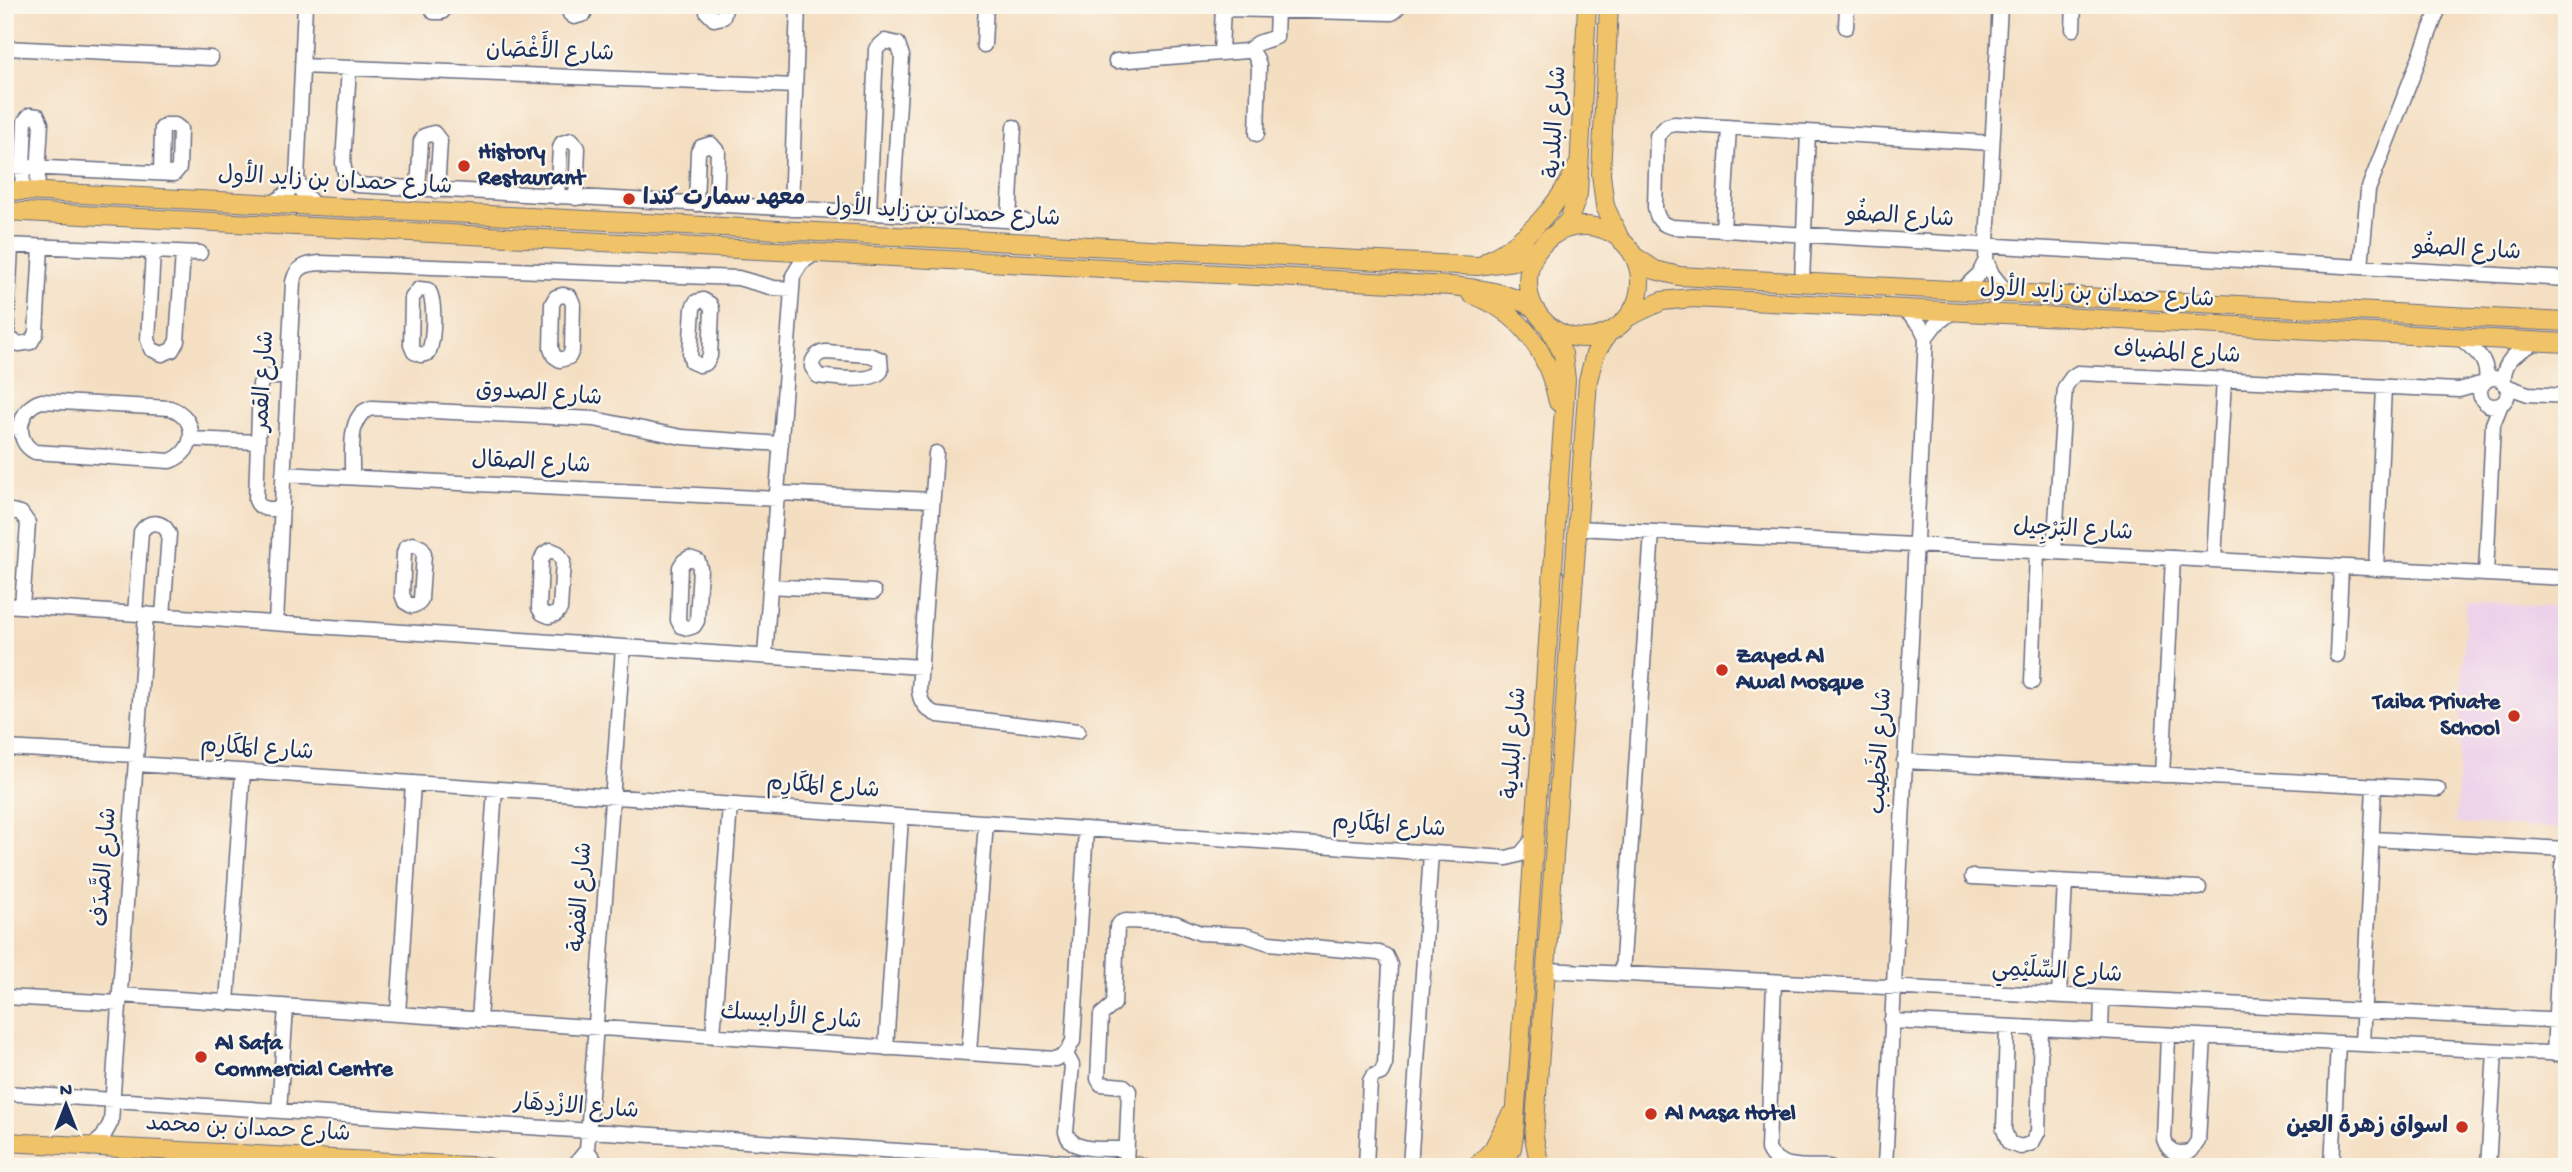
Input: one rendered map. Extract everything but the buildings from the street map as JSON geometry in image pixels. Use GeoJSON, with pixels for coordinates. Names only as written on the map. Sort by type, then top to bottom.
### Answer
{"type":"FeatureCollection","features":[{"type":"Feature","properties":{"kind":"main road","name":"شارع البلدية"},"geometry":{"type":"LineString","coordinates":[[1555,234],[1569,220],[1578,194],[1587,5]]}},
{"type":"Feature","properties":{"kind":"main road","name":"شارع البلدية"},"geometry":{"type":"LineString","coordinates":[[1609,5],[1601,182],[1605,206],[1619,237]]}},
{"type":"Feature","properties":{"kind":"main road"},"geometry":{"type":"LineString","coordinates":[[1477,266],[1510,249],[1534,227],[1563,192],[1580,163]]}},
{"type":"Feature","properties":{"kind":"main road","name":"شارع حمدان بن زايد الأول"},"geometry":{"type":"LineString","coordinates":[[21,191],[1477,266],[1514,261],[1539,248]]}},
{"type":"Feature","properties":{"kind":"main road","name":"شارع حمدان بن زايد الأول"},"geometry":{"type":"LineString","coordinates":[[5,211],[1451,286],[1498,291],[1535,309]]}},
{"type":"Feature","properties":{"kind":"main road"},"geometry":{"type":"LineString","coordinates":[[1587,226],[1604,229],[1619,237],[1634,256],[1639,268],[1640,293],[1629,317],[1609,332],[1594,337],[1562,333],[1548,325],[1535,309],[1528,285],[1533,260],[1539,248],[1555,234],[1570,228],[1587,226]]}},
{"type":"Feature","properties":{"kind":"main road","name":"شارع حمدان بن زايد الأول"},"geometry":{"type":"LineString","coordinates":[[1634,256],[1656,270],[1679,276],[2567,322]]}},
{"type":"Feature","properties":{"kind":"main road"},"geometry":{"type":"LineString","coordinates":[[1451,286],[1501,307],[1527,333],[1553,376],[1563,423]]}},
{"type":"Feature","properties":{"kind":"main road","name":"شارع حمدان بن زايد الأول"},"geometry":{"type":"LineString","coordinates":[[1629,317],[1662,301],[1693,298],[2567,343]]}},
{"type":"Feature","properties":{"kind":"main road","name":"شارع البلدية"},"geometry":{"type":"LineString","coordinates":[[1503,1167],[1512,1148],[1517,1100],[1566,368],[1558,339],[1548,325]]}},
{"type":"Feature","properties":{"kind":"main road","name":"شارع البلدية"},"geometry":{"type":"LineString","coordinates":[[1541,1167],[1534,1138],[1588,380],[1595,354],[1609,332]]}},
{"type":"Feature","properties":{"kind":"main road"},"geometry":{"type":"LineString","coordinates":[[1476,1167],[1500,1140],[1517,1100]]}},
{"type":"Feature","properties":{"kind":"main road"},"geometry":{"type":"LineString","coordinates":[[5,1132],[29,1143]]}},
{"type":"Feature","properties":{"kind":"main road","name":"شارع حمدان بن محمد"},"geometry":{"type":"LineString","coordinates":[[5,1142],[489,1167]]}},
{"type":"Feature","properties":{"kind":"main road"},"geometry":{"type":"LineString","coordinates":[[5,1152],[29,1143]]}},
{"type":"Feature","properties":{"kind":"street"},"geometry":{"type":"LineString","coordinates":[[305,5],[297,179],[303,192],[315,206]]}},
{"type":"Feature","properties":{"kind":"street"},"geometry":{"type":"LineString","coordinates":[[430,5],[435,12],[442,12],[447,5]]}},
{"type":"Feature","properties":{"kind":"street"},"geometry":{"type":"LineString","coordinates":[[568,5],[570,14],[574,17],[584,14],[586,5]]}},
{"type":"Feature","properties":{"kind":"street"},"geometry":{"type":"LineString","coordinates":[[707,5],[707,12],[713,19],[723,17],[726,5]]}},
{"type":"Feature","properties":{"kind":"street"},"geometry":{"type":"LineString","coordinates":[[791,209],[798,5]]}},
{"type":"Feature","properties":{"kind":"street"},"geometry":{"type":"LineString","coordinates":[[984,45],[986,5]]}},
{"type":"Feature","properties":{"kind":"street"},"geometry":{"type":"LineString","coordinates":[[1221,53],[1223,7],[1392,13],[1400,5]]}},
{"type":"Feature","properties":{"kind":"street"},"geometry":{"type":"LineString","coordinates":[[1846,27],[1847,5]]}},
{"type":"Feature","properties":{"kind":"street"},"geometry":{"type":"LineString","coordinates":[[1961,291],[1979,274],[1987,253],[2000,5]]}},
{"type":"Feature","properties":{"kind":"street"},"geometry":{"type":"LineString","coordinates":[[2073,29],[2074,5]]}},
{"type":"Feature","properties":{"kind":"street"},"geometry":{"type":"LineString","coordinates":[[2361,267],[2368,190],[2440,5]]}},
{"type":"Feature","properties":{"kind":"street"},"geometry":{"type":"LineString","coordinates":[[1116,61],[1251,49],[1258,43],[1276,37],[1277,10]]}},
{"type":"Feature","properties":{"kind":"street"},"geometry":{"type":"LineString","coordinates":[[869,213],[876,49],[885,41],[892,41],[898,44],[902,57],[892,214]]}},
{"type":"Feature","properties":{"kind":"street"},"geometry":{"type":"LineString","coordinates":[[5,48],[211,58]]}},
{"type":"Feature","properties":{"kind":"street"},"geometry":{"type":"LineString","coordinates":[[1251,49],[1258,62],[1257,134]]}},
{"type":"Feature","properties":{"kind":"street","name":"شارع الأَغْصَان"},"geometry":{"type":"LineString","coordinates":[[302,66],[795,86]]}},
{"type":"Feature","properties":{"kind":"street"},"geometry":{"type":"LineString","coordinates":[[349,68],[343,163],[345,173],[357,185],[1016,220],[1014,127]]}},
{"type":"Feature","properties":{"kind":"street"},"geometry":{"type":"LineString","coordinates":[[34,114],[38,116],[41,124],[38,168],[21,191],[24,121],[34,114]]}},
{"type":"Feature","properties":{"kind":"street","name":"شارع الصفُو"},"geometry":{"type":"LineString","coordinates":[[1992,144],[1674,124],[1661,130],[1657,136],[1656,216],[1673,228],[1804,235],[1987,253],[2361,267],[2567,279]]}},
{"type":"Feature","properties":{"kind":"street"},"geometry":{"type":"LineString","coordinates":[[1723,230],[1729,127]]}},
{"type":"Feature","properties":{"kind":"street"},"geometry":{"type":"LineString","coordinates":[[1802,282],[1808,132]]}},
{"type":"Feature","properties":{"kind":"street"},"geometry":{"type":"LineString","coordinates":[[418,190],[421,141],[428,133],[433,133],[440,141],[437,191]]}},
{"type":"Feature","properties":{"kind":"street"},"geometry":{"type":"LineString","coordinates":[[557,197],[560,148],[562,143],[572,140],[578,148],[576,198]]}},
{"type":"Feature","properties":{"kind":"street"},"geometry":{"type":"LineString","coordinates":[[696,204],[698,152],[701,147],[711,144],[718,152],[716,205]]}},
{"type":"Feature","properties":{"kind":"street"},"geometry":{"type":"LineString","coordinates":[[5,166],[161,173]]}},
{"type":"Feature","properties":{"kind":"street"},"geometry":{"type":"LineString","coordinates":[[272,204],[288,192],[297,179]]}},
{"type":"Feature","properties":{"kind":"street"},"geometry":{"type":"LineString","coordinates":[[820,232],[839,211]]}},
{"type":"Feature","properties":{"kind":"street"},"geometry":{"type":"LineString","coordinates":[[839,211],[858,234]]}},
{"type":"Feature","properties":{"kind":"street"},"geometry":{"type":"LineString","coordinates":[[41,247],[36,333],[31,342],[19,344],[10,339],[7,329],[8,245],[200,253]]}},
{"type":"Feature","properties":{"kind":"street"},"geometry":{"type":"LineString","coordinates":[[770,251],[783,262],[792,283]]}},
{"type":"Feature","properties":{"kind":"street"},"geometry":{"type":"LineString","coordinates":[[153,252],[148,339],[152,349],[162,354],[173,351],[177,341],[183,253]]}},
{"type":"Feature","properties":{"kind":"street"},"geometry":{"type":"LineString","coordinates":[[1987,253],[1996,281],[2007,293]]}},
{"type":"Feature","properties":{"kind":"street"},"geometry":{"type":"LineString","coordinates":[[765,656],[792,283],[802,263],[814,254]]}},
{"type":"Feature","properties":{"kind":"street","name":"شارع القمر"},"geometry":{"type":"LineString","coordinates":[[276,623],[292,282],[301,267],[320,263],[704,277],[745,279],[774,288],[792,283]]}},
{"type":"Feature","properties":{"kind":"street"},"geometry":{"type":"LineString","coordinates":[[424,266],[424,289]]}},
{"type":"Feature","properties":{"kind":"street"},"geometry":{"type":"LineString","coordinates":[[563,295],[564,271]]}},
{"type":"Feature","properties":{"kind":"street"},"geometry":{"type":"LineString","coordinates":[[703,300],[704,277]]}},
{"type":"Feature","properties":{"kind":"street"},"geometry":{"type":"LineString","coordinates":[[1905,310],[1920,325],[1926,337],[1935,325],[1952,312]]}},
{"type":"Feature","properties":{"kind":"street","name":"شارع الخَطِيب"},"geometry":{"type":"LineString","coordinates":[[1885,1167],[1926,337]]}},
{"type":"Feature","properties":{"kind":"street"},"geometry":{"type":"LineString","coordinates":[[2460,339],[2484,360],[2487,368],[2480,392],[2493,424]]}},
{"type":"Feature","properties":{"kind":"street"},"geometry":{"type":"LineString","coordinates":[[2486,574],[2493,424],[2508,393],[2505,366],[2511,357],[2536,342]]}},
{"type":"Feature","properties":{"kind":"street"},"geometry":{"type":"LineString","coordinates":[[786,362],[812,364]]}},
{"type":"Feature","properties":{"kind":"street","name":"شارع المضياف"},"geometry":{"type":"LineString","coordinates":[[2054,552],[2064,395],[2065,387],[2072,377],[2086,372],[2459,390],[2485,382]]}},
{"type":"Feature","properties":{"kind":"street"},"geometry":{"type":"LineString","coordinates":[[282,509],[264,509],[256,500],[258,442],[261,381],[266,377],[288,377]]}},
{"type":"Feature","properties":{"kind":"street"},"geometry":{"type":"LineString","coordinates":[[2214,561],[2224,379]]}},
{"type":"Feature","properties":{"kind":"street"},"geometry":{"type":"LineString","coordinates":[[2485,382],[2493,379],[2528,394],[2567,396]]}},
{"type":"Feature","properties":{"kind":"street"},"geometry":{"type":"LineString","coordinates":[[2376,569],[2385,387]]}},
{"type":"Feature","properties":{"kind":"street","name":"شارع المضياف"},"geometry":{"type":"LineString","coordinates":[[2459,390],[2484,402]]}},
{"type":"Feature","properties":{"kind":"street"},"geometry":{"type":"LineString","coordinates":[[2484,402],[2491,406],[2528,394]]}},
{"type":"Feature","properties":{"kind":"street"},"geometry":{"type":"LineString","coordinates":[[42,401],[162,407],[176,410],[185,417],[191,427],[191,439],[187,451],[170,461],[56,454],[30,450],[23,440],[21,428],[26,410],[42,401]]}},
{"type":"Feature","properties":{"kind":"street","name":"شارع الصدوق"},"geometry":{"type":"LineString","coordinates":[[352,477],[356,419],[364,410],[373,408],[594,419],[682,438],[781,444]]}},
{"type":"Feature","properties":{"kind":"street"},"geometry":{"type":"LineString","coordinates":[[5,427],[21,428]]}},
{"type":"Feature","properties":{"kind":"street"},"geometry":{"type":"LineString","coordinates":[[191,439],[258,442]]}},
{"type":"Feature","properties":{"kind":"street"},"geometry":{"type":"LineString","coordinates":[[936,453],[921,667],[920,696],[925,706],[932,713],[1077,731]]}},
{"type":"Feature","properties":{"kind":"street","name":"شارع الصقال"},"geometry":{"type":"LineString","coordinates":[[283,474],[777,496],[932,500]]}},
{"type":"Feature","properties":{"kind":"street"},"geometry":{"type":"LineString","coordinates":[[5,514],[12,511],[21,513],[28,523],[22,606]]}},
{"type":"Feature","properties":{"kind":"street","name":"شارع الصَّدَف"},"geometry":{"type":"LineString","coordinates":[[111,1122],[136,759],[141,532],[147,525],[156,522],[164,526],[169,534],[163,616]]}},
{"type":"Feature","properties":{"kind":"street","name":"شارع البَرْجِيل"},"geometry":{"type":"LineString","coordinates":[[1577,528],[2567,578]]}},
{"type":"Feature","properties":{"kind":"street"},"geometry":{"type":"LineString","coordinates":[[1622,974],[1652,532]]}},
{"type":"Feature","properties":{"kind":"street"},"geometry":{"type":"LineString","coordinates":[[2032,682],[2037,552]]}},
{"type":"Feature","properties":{"kind":"street"},"geometry":{"type":"LineString","coordinates":[[2162,775],[2173,558]]}},
{"type":"Feature","properties":{"kind":"street"},"geometry":{"type":"LineString","coordinates":[[2337,655],[2341,567]]}},
{"type":"Feature","properties":{"kind":"street"},"geometry":{"type":"LineString","coordinates":[[770,586],[874,592]]}},
{"type":"Feature","properties":{"kind":"street"},"geometry":{"type":"LineString","coordinates":[[5,605],[921,667]]}},
{"type":"Feature","properties":{"kind":"street"},"geometry":{"type":"LineString","coordinates":[[411,632],[412,606]]}},
{"type":"Feature","properties":{"kind":"street"},"geometry":{"type":"LineString","coordinates":[[547,642],[549,616]]}},
{"type":"Feature","properties":{"kind":"street"},"geometry":{"type":"LineString","coordinates":[[686,651],[688,628]]}},
{"type":"Feature","properties":{"kind":"street","name":"شارع الفضة"},"geometry":{"type":"LineString","coordinates":[[587,1150],[624,647]]}},
{"type":"Feature","properties":{"kind":"street","name":"شارع المَكَارِم"},"geometry":{"type":"LineString","coordinates":[[5,748],[243,771],[1507,858]]}},
{"type":"Feature","properties":{"kind":"street"},"geometry":{"type":"LineString","coordinates":[[1904,761],[2438,789]]}},
{"type":"Feature","properties":{"kind":"street"},"geometry":{"type":"LineString","coordinates":[[227,1003],[243,771]]}},
{"type":"Feature","properties":{"kind":"street"},"geometry":{"type":"LineString","coordinates":[[398,1014],[413,783]]}},
{"type":"Feature","properties":{"kind":"street"},"geometry":{"type":"LineString","coordinates":[[2362,1044],[2374,786]]}},
{"type":"Feature","properties":{"kind":"street"},"geometry":{"type":"LineString","coordinates":[[479,1020],[495,789]]}},
{"type":"Feature","properties":{"kind":"street"},"geometry":{"type":"LineString","coordinates":[[713,1036],[730,805]]}},
{"type":"Feature","properties":{"kind":"street"},"geometry":{"type":"LineString","coordinates":[[886,1048],[901,817]]}},
{"type":"Feature","properties":{"kind":"street"},"geometry":{"type":"LineString","coordinates":[[969,1053],[986,822]]}},
{"type":"Feature","properties":{"kind":"street"},"geometry":{"type":"LineString","coordinates":[[1086,829],[1073,1041],[1066,1054],[1072,1065],[1066,1132],[1069,1141],[1077,1147],[1126,1149]]}},
{"type":"Feature","properties":{"kind":"street"},"geometry":{"type":"LineString","coordinates":[[1507,858],[1527,850],[1534,838]]}},
{"type":"Feature","properties":{"kind":"street"},"geometry":{"type":"LineString","coordinates":[[1891,1021],[2561,1054],[2565,848],[2372,839]]}},
{"type":"Feature","properties":{"kind":"street"},"geometry":{"type":"LineString","coordinates":[[1410,1167],[1431,853]]}},
{"type":"Feature","properties":{"kind":"street"},"geometry":{"type":"LineString","coordinates":[[1507,858],[1519,866],[1531,882]]}},
{"type":"Feature","properties":{"kind":"street"},"geometry":{"type":"LineString","coordinates":[[1972,877],[2199,888]]}},
{"type":"Feature","properties":{"kind":"street"},"geometry":{"type":"LineString","coordinates":[[2059,996],[2065,882]]}},
{"type":"Feature","properties":{"kind":"street"},"geometry":{"type":"LineString","coordinates":[[1134,1166],[1126,1149],[1128,1089],[1124,1086],[1101,1084],[1098,1079],[1101,1015],[1112,1007],[1114,1002],[1117,927],[1126,921],[1175,923],[1200,933],[1245,935],[1269,943],[1379,953],[1388,958],[1390,965],[1385,1064],[1381,1073],[1373,1076],[1370,1081],[1366,1167]]}},
{"type":"Feature","properties":{"kind":"street","name":"شارع السِّلَيْمِي"},"geometry":{"type":"LineString","coordinates":[[1546,970],[2561,1021]]}},
{"type":"Feature","properties":{"kind":"street"},"geometry":{"type":"LineString","coordinates":[[1774,982],[1768,1149],[1774,1159],[1784,1164],[1830,1167]]}},
{"type":"Feature","properties":{"kind":"street","name":"شارع الأرابيسك"},"geometry":{"type":"LineString","coordinates":[[5,996],[227,1003],[1048,1059],[1066,1054]]}},
{"type":"Feature","properties":{"kind":"street"},"geometry":{"type":"LineString","coordinates":[[2101,1031],[2102,998]]}},
{"type":"Feature","properties":{"kind":"street"},"geometry":{"type":"LineString","coordinates":[[279,1111],[286,1007]]}},
{"type":"Feature","properties":{"kind":"street"},"geometry":{"type":"LineString","coordinates":[[2007,1027],[2004,1130],[2009,1143],[2021,1147],[2032,1143],[2038,1132],[2041,1028]]}},
{"type":"Feature","properties":{"kind":"street"},"geometry":{"type":"LineString","coordinates":[[2168,1035],[2164,1139],[2179,1160],[2191,1151],[2198,1141],[2204,1037]]}},
{"type":"Feature","properties":{"kind":"street"},"geometry":{"type":"LineString","coordinates":[[2332,1167],[2338,1043]]}},
{"type":"Feature","properties":{"kind":"street"},"geometry":{"type":"LineString","coordinates":[[2488,1167],[2494,1051]]}},
{"type":"Feature","properties":{"kind":"street","name":"شارع الازْدِهَار"},"geometry":{"type":"LineString","coordinates":[[5,1093],[1145,1167]]}},
{"type":"Feature","properties":{"kind":"street"},"geometry":{"type":"LineString","coordinates":[[90,1148],[103,1137],[111,1122]]}},
{"type":"Feature","properties":{"kind":"street"},"geometry":{"type":"LineString","coordinates":[[111,1122],[118,1137],[130,1149]]}},
{"type":"Feature","properties":{"kind":"street"},"geometry":{"type":"LineString","coordinates":[[573,1167],[587,1150],[599,1167]]}},
{"type":"Feature","properties":{"kind":"shaded area","name":"Taiba Private School"},"geometry":{"type":"Polygon","coordinates":[[[2466,602],[2567,607],[2567,829],[2456,824],[2466,602]]]}},
{"type":"Feature","properties":{"kind":"place","name":"History Restaurant"},"geometry":{"type":"Point","coordinates":[464,166]}},
{"type":"Feature","properties":{"kind":"place","name":"معهد سمارت كندا"},"geometry":{"type":"Point","coordinates":[629,199]}},
{"type":"Feature","properties":{"kind":"place","name":"Zayed Al Awal Mosque"},"geometry":{"type":"Point","coordinates":[1722,670]}},
{"type":"Feature","properties":{"kind":"place","name":"Taiba Private School"},"geometry":{"type":"Point","coordinates":[2514,716]}},
{"type":"Feature","properties":{"kind":"place","name":"Al Safa Commercial Centre"},"geometry":{"type":"Point","coordinates":[201,1057]}},
{"type":"Feature","properties":{"kind":"place","name":"Al Masa Hotel"},"geometry":{"type":"Point","coordinates":[1651,1114]}},
{"type":"Feature","properties":{"kind":"place","name":"اسواق زهرة العين"},"geometry":{"type":"Point","coordinates":[2462,1127]}}]}
